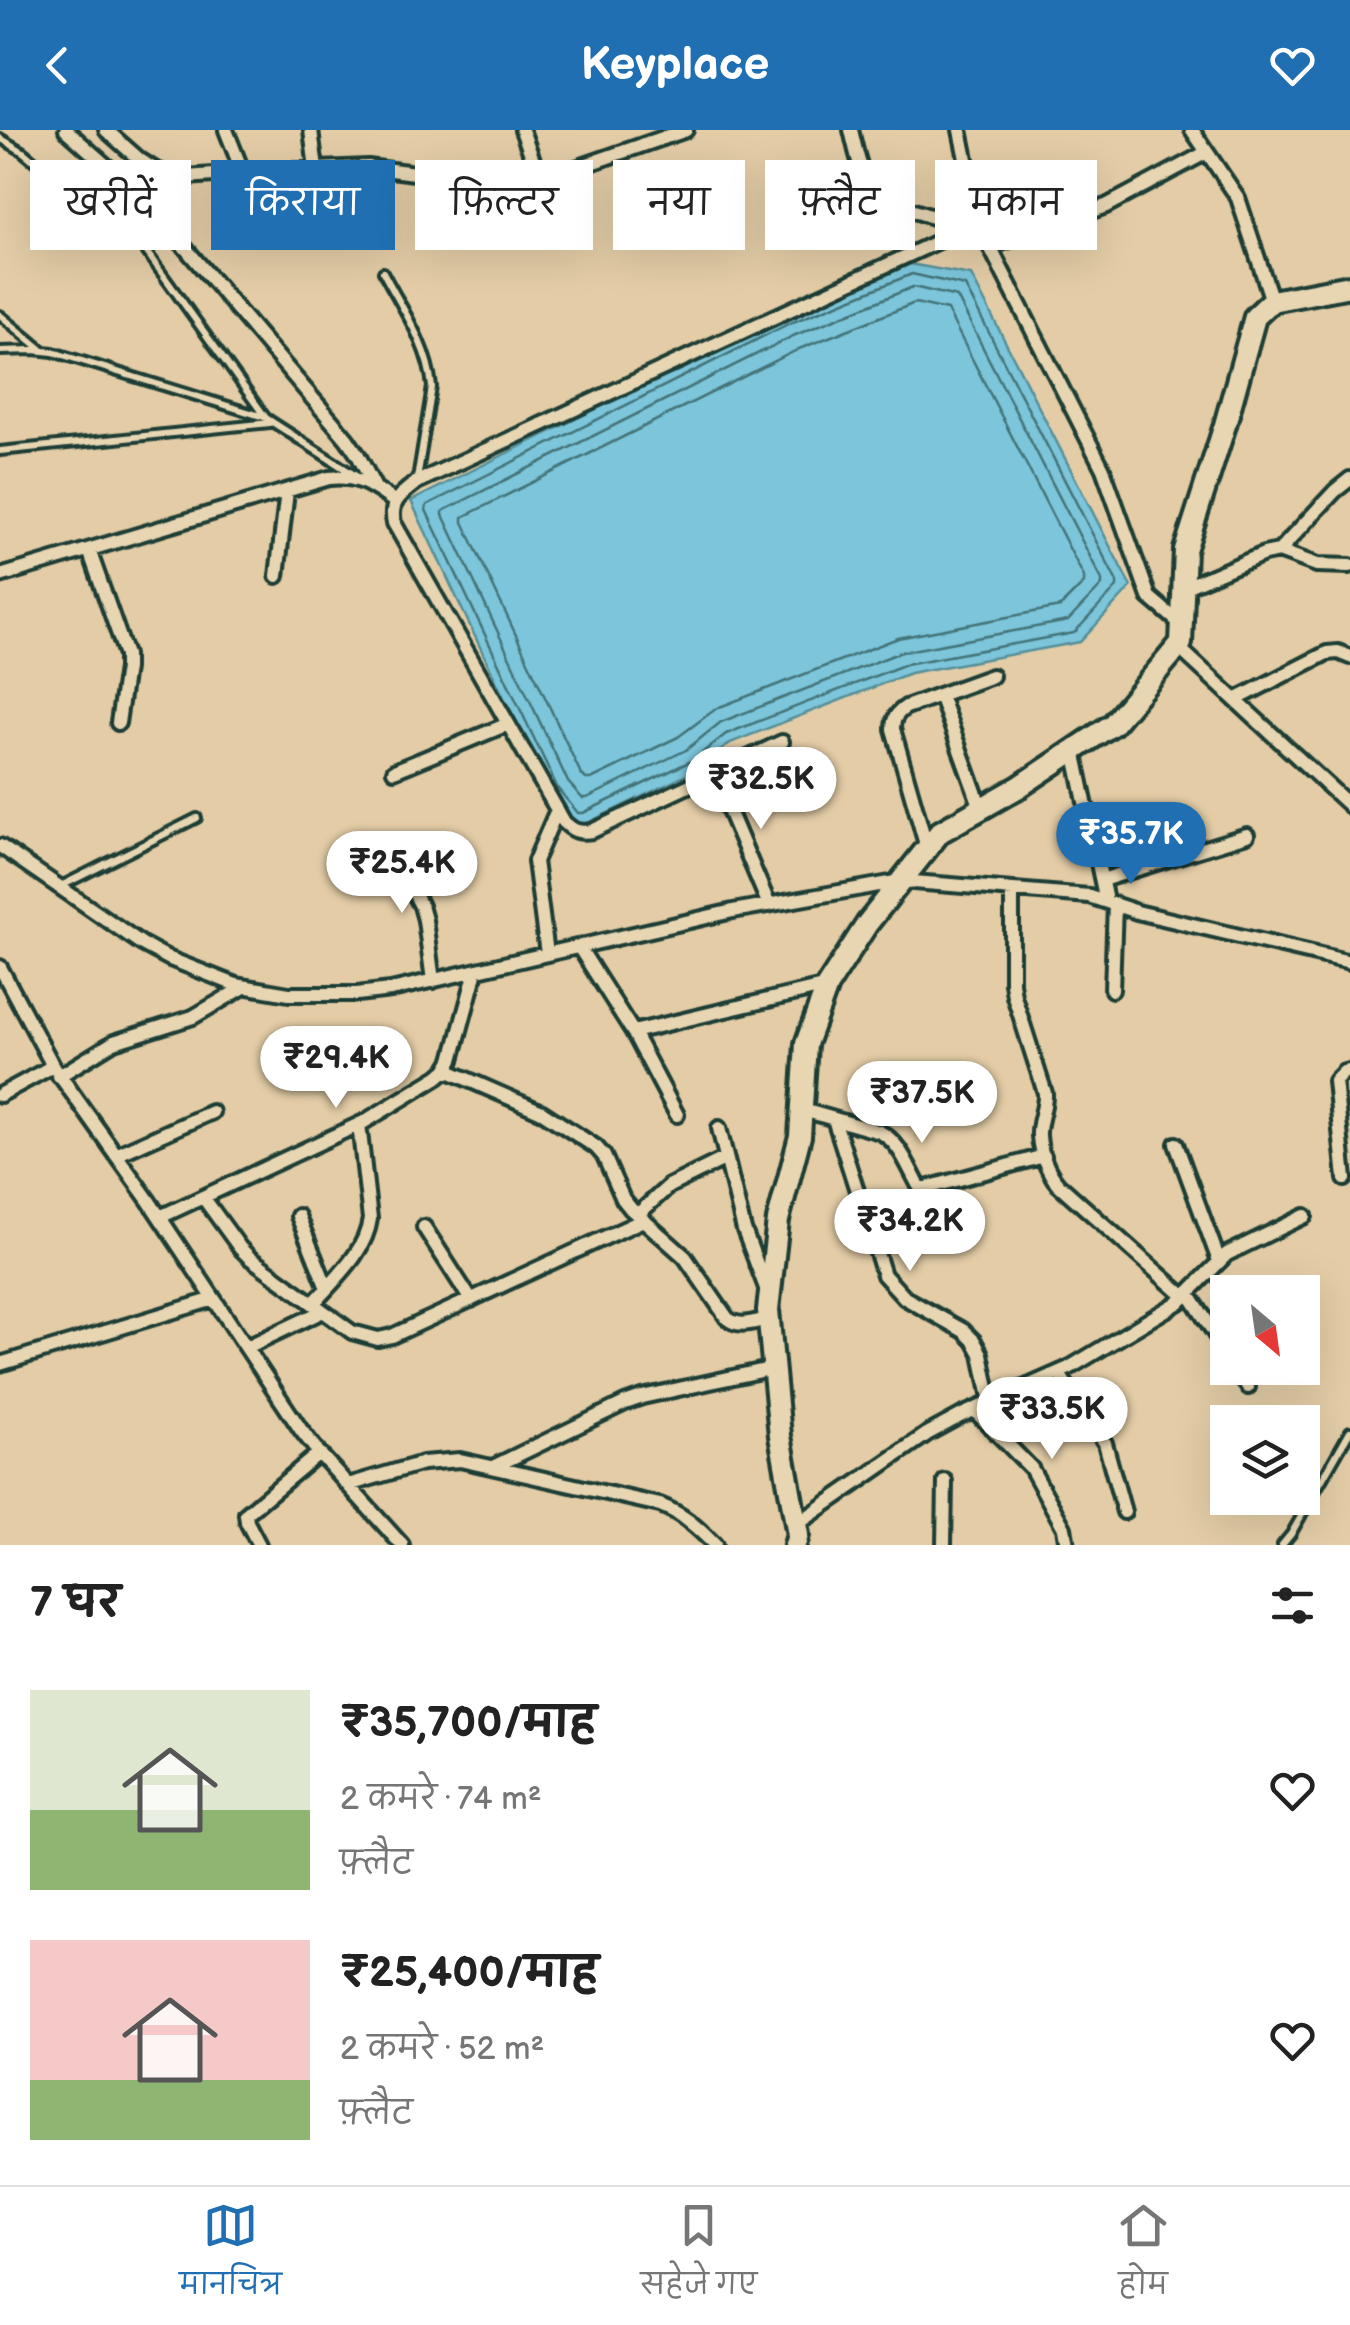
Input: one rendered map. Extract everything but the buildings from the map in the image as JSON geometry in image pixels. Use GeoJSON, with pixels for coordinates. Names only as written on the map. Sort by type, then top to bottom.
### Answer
{"type":"FeatureCollection","features":[{"type":"Feature","properties":{"kind":"main road"},"geometry":{"type":"LineString","coordinates":[[798,1538],[780,1436],[770,1296],[778,1220],[800,1136],[806,1044],[827,986],[866,924],[940,832],[1018,787],[1113,724],[1181,643],[1184,550],[1255,318],[1272,302],[1350,286]]}},
{"type":"Feature","properties":{"kind":"street"},"geometry":{"type":"LineString","coordinates":[[66,130],[160,218],[347,439],[358,454],[370,485]]}},
{"type":"Feature","properties":{"kind":"street"},"geometry":{"type":"LineString","coordinates":[[106,130],[154,169],[186,177],[211,175]]}},
{"type":"Feature","properties":{"kind":"street"},"geometry":{"type":"LineString","coordinates":[[226,130],[238,160]]}},
{"type":"Feature","properties":{"kind":"street"},"geometry":{"type":"LineString","coordinates":[[311,130],[315,160]]}},
{"type":"Feature","properties":{"kind":"street"},"geometry":{"type":"LineString","coordinates":[[522,130],[533,160]]}},
{"type":"Feature","properties":{"kind":"street"},"geometry":{"type":"LineString","coordinates":[[593,161],[686,130]]}},
{"type":"Feature","properties":{"kind":"street"},"geometry":{"type":"LineString","coordinates":[[851,130],[862,174],[875,195],[886,202],[935,215]]}},
{"type":"Feature","properties":{"kind":"street"},"geometry":{"type":"LineString","coordinates":[[960,130],[964,160]]}},
{"type":"Feature","properties":{"kind":"street"},"geometry":{"type":"LineString","coordinates":[[1192,130],[1238,198],[1272,302]]}},
{"type":"Feature","properties":{"kind":"street"},"geometry":{"type":"LineString","coordinates":[[1097,209],[1207,152]]}},
{"type":"Feature","properties":{"kind":"street"},"geometry":{"type":"LineString","coordinates":[[782,742],[592,830],[580,833],[571,829],[394,523],[394,501],[416,482],[935,243]]}},
{"type":"Feature","properties":{"kind":"street"},"geometry":{"type":"LineString","coordinates":[[992,250],[1103,469],[1149,598],[1182,625]]}},
{"type":"Feature","properties":{"kind":"street"},"geometry":{"type":"LineString","coordinates":[[0,576],[328,478],[344,476],[370,485],[394,501]]}},
{"type":"Feature","properties":{"kind":"street"},"geometry":{"type":"LineString","coordinates":[[1279,551],[1350,479]]}},
{"type":"Feature","properties":{"kind":"street"},"geometry":{"type":"LineString","coordinates":[[277,576],[286,491]]}},
{"type":"Feature","properties":{"kind":"street"},"geometry":{"type":"LineString","coordinates":[[88,550],[126,655],[118,723]]}},
{"type":"Feature","properties":{"kind":"street"},"geometry":{"type":"LineString","coordinates":[[1183,588],[1279,551],[1317,565],[1350,566]]}},
{"type":"Feature","properties":{"kind":"street"},"geometry":{"type":"LineString","coordinates":[[1178,647],[1350,806]]}},
{"type":"Feature","properties":{"kind":"street"},"geometry":{"type":"LineString","coordinates":[[1235,700],[1327,653],[1350,656]]}},
{"type":"Feature","properties":{"kind":"street"},"geometry":{"type":"LineString","coordinates":[[927,848],[892,729],[893,720],[906,707],[992,676]]}},
{"type":"Feature","properties":{"kind":"street"},"geometry":{"type":"LineString","coordinates":[[940,694],[981,808]]}},
{"type":"Feature","properties":{"kind":"street"},"geometry":{"type":"LineString","coordinates":[[394,771],[508,724]]}},
{"type":"Feature","properties":{"kind":"street"},"geometry":{"type":"LineString","coordinates":[[1074,750],[1102,880],[1111,902],[1112,990]]}},
{"type":"Feature","properties":{"kind":"street"},"geometry":{"type":"LineString","coordinates":[[714,775],[769,905]]}},
{"type":"Feature","properties":{"kind":"street"},"geometry":{"type":"LineString","coordinates":[[548,954],[535,861],[557,810]]}},
{"type":"Feature","properties":{"kind":"street"},"geometry":{"type":"LineString","coordinates":[[1102,880],[1247,835]]}},
{"type":"Feature","properties":{"kind":"street"},"geometry":{"type":"LineString","coordinates":[[0,846],[156,952],[236,986],[288,994],[390,990],[769,905],[901,881],[1089,896],[1138,912],[1350,962]]}},
{"type":"Feature","properties":{"kind":"street"},"geometry":{"type":"LineString","coordinates":[[389,846],[425,920],[433,981]]}},
{"type":"Feature","properties":{"kind":"street"},"geometry":{"type":"LineString","coordinates":[[1012,890],[1012,984],[1045,1092],[1039,1135],[1048,1170],[1058,1184],[1187,1296],[1210,1329]]}},
{"type":"Feature","properties":{"kind":"street"},"geometry":{"type":"LineString","coordinates":[[579,947],[633,1032],[677,1115]]}},
{"type":"Feature","properties":{"kind":"street"},"geometry":{"type":"LineString","coordinates":[[0,967],[56,1071],[319,1453],[402,1545]]}},
{"type":"Feature","properties":{"kind":"street"},"geometry":{"type":"LineString","coordinates":[[160,1217],[359,1124],[446,1070],[476,971]]}},
{"type":"Feature","properties":{"kind":"street"},"geometry":{"type":"LineString","coordinates":[[633,1032],[827,986]]}},
{"type":"Feature","properties":{"kind":"street"},"geometry":{"type":"LineString","coordinates":[[0,1095],[114,1042],[193,1017],[244,987]]}},
{"type":"Feature","properties":{"kind":"street"},"geometry":{"type":"LineString","coordinates":[[446,1070],[542,1112],[596,1147],[609,1164],[623,1199],[685,1257],[733,1323],[769,1319]]}},
{"type":"Feature","properties":{"kind":"street"},"geometry":{"type":"LineString","coordinates":[[1345,1180],[1335,1081],[1344,1072],[1350,1072]]}},
{"type":"Feature","properties":{"kind":"street"},"geometry":{"type":"LineString","coordinates":[[803,1110],[890,1137],[923,1189],[1044,1156]]}},
{"type":"Feature","properties":{"kind":"street"},"geometry":{"type":"LineString","coordinates":[[116,1155],[212,1112]]}},
{"type":"Feature","properties":{"kind":"street"},"geometry":{"type":"LineString","coordinates":[[834,1119],[884,1274],[905,1298],[964,1331],[974,1341],[981,1354],[991,1403]]}},
{"type":"Feature","properties":{"kind":"street"},"geometry":{"type":"LineString","coordinates":[[246,1348],[318,1308],[326,1288],[361,1248],[370,1220],[359,1124]]}},
{"type":"Feature","properties":{"kind":"street"},"geometry":{"type":"LineString","coordinates":[[719,1128],[744,1230],[770,1296]]}},
{"type":"Feature","properties":{"kind":"street"},"geometry":{"type":"LineString","coordinates":[[1176,1144],[1219,1261]]}},
{"type":"Feature","properties":{"kind":"street"},"geometry":{"type":"LineString","coordinates":[[203,1197],[250,1258],[352,1332],[378,1339],[471,1300],[640,1217],[677,1181],[726,1158]]}},
{"type":"Feature","properties":{"kind":"street"},"geometry":{"type":"LineString","coordinates":[[298,1216],[326,1288]]}},
{"type":"Feature","properties":{"kind":"street"},"geometry":{"type":"LineString","coordinates":[[798,1538],[927,1434],[1058,1374],[1187,1296],[1227,1254],[1305,1216]]}},
{"type":"Feature","properties":{"kind":"street"},"geometry":{"type":"LineString","coordinates":[[424,1227],[471,1300]]}},
{"type":"Feature","properties":{"kind":"street"},"geometry":{"type":"LineString","coordinates":[[0,1364],[214,1298]]}},
{"type":"Feature","properties":{"kind":"street"},"geometry":{"type":"LineString","coordinates":[[495,1466],[625,1403],[774,1368]]}},
{"type":"Feature","properties":{"kind":"street"},"geometry":{"type":"LineString","coordinates":[[1058,1374],[1105,1443],[1124,1512]]}},
{"type":"Feature","properties":{"kind":"street"},"geometry":{"type":"LineString","coordinates":[[974,1410],[1031,1468],[1064,1528],[1067,1545]]}},
{"type":"Feature","properties":{"kind":"street"},"geometry":{"type":"LineString","coordinates":[[258,1545],[246,1514],[319,1453]]}},
{"type":"Feature","properties":{"kind":"street"},"geometry":{"type":"LineString","coordinates":[[348,1485],[423,1462],[478,1462],[660,1505],[692,1521],[715,1545]]}},
{"type":"Feature","properties":{"kind":"street"},"geometry":{"type":"LineString","coordinates":[[944,1545],[945,1481]]}},
{"type":"Feature","properties":{"kind":"lane"},"geometry":{"type":"LineString","coordinates":[[0,138],[22,151],[68,190],[125,222],[269,420]]}},
{"type":"Feature","properties":{"kind":"lane"},"geometry":{"type":"LineString","coordinates":[[383,272],[431,372],[416,482]]}},
{"type":"Feature","properties":{"kind":"lane"},"geometry":{"type":"LineString","coordinates":[[0,315],[42,350]]}},
{"type":"Feature","properties":{"kind":"lane"},"geometry":{"type":"LineString","coordinates":[[0,350],[42,350],[269,420],[370,485]]}},
{"type":"Feature","properties":{"kind":"lane"},"geometry":{"type":"LineString","coordinates":[[0,451],[269,420]]}},
{"type":"Feature","properties":{"kind":"lane"},"geometry":{"type":"LineString","coordinates":[[59,887],[197,818]]}},
{"type":"Feature","properties":{"kind":"lane"},"geometry":{"type":"LineString","coordinates":[[1282,1545],[1350,1431]]}},
{"type":"Feature","properties":{"kind":"water"},"geometry":{"type":"Polygon","coordinates":[[[910,264],[971,275],[1131,587],[1080,642],[910,673],[730,743],[699,769],[577,828],[550,795],[411,501],[784,315],[910,264]]]}}]}
